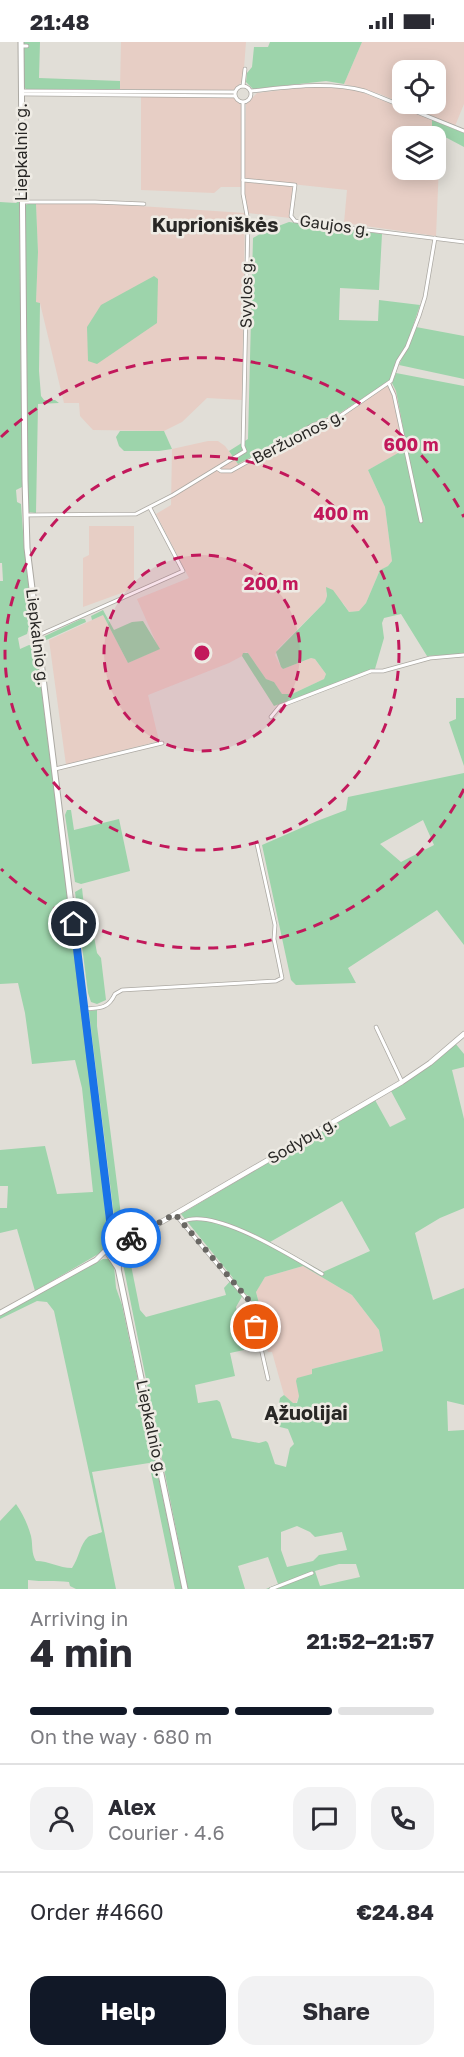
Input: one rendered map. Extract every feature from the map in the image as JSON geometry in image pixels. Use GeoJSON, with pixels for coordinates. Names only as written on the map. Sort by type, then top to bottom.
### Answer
{"type":"FeatureCollection","features":[{"type":"Feature","properties":{"kind":"highway","name":"Liepkalnio g."},"geometry":{"type":"LineString","coordinates":[[23,45],[21,202],[25,515],[28,555],[111,1228]]}},
{"type":"Feature","properties":{"kind":"highway"},"geometry":{"type":"LineString","coordinates":[[111,1228],[123,1250],[118,1268]]}},
{"type":"Feature","properties":{"kind":"highway"},"geometry":{"type":"LineString","coordinates":[[111,1228],[106,1250],[118,1268]]}},
{"type":"Feature","properties":{"kind":"highway"},"geometry":{"type":"LineString","coordinates":[[109,1243],[119,1242]]}},
{"type":"Feature","properties":{"kind":"highway"},"geometry":{"type":"LineString","coordinates":[[110,1257],[120,1257]]}},
{"type":"Feature","properties":{"kind":"highway","name":"Liepkalnio g."},"geometry":{"type":"LineString","coordinates":[[118,1268],[185,1589]]}},
{"type":"Feature","properties":{"kind":"main road","name":"Sodybų g."},"geometry":{"type":"LineString","coordinates":[[123,1250],[126,1244],[134,1238],[402,1082],[430,1063],[464,1034]]}},
{"type":"Feature","properties":{"kind":"main road","name":"Sodybų g."},"geometry":{"type":"LineString","coordinates":[[119,1242],[134,1238]]}},
{"type":"Feature","properties":{"kind":"main road"},"geometry":{"type":"LineString","coordinates":[[96,1260],[106,1250]]}},
{"type":"Feature","properties":{"kind":"main road"},"geometry":{"type":"LineString","coordinates":[[0,1312],[96,1260],[110,1257]]}},
{"type":"Feature","properties":{"kind":"street"},"geometry":{"type":"LineString","coordinates":[[243,86],[245,69]]}},
{"type":"Feature","properties":{"kind":"street"},"geometry":{"type":"LineString","coordinates":[[251,91],[310,85],[349,87],[365,91],[464,130]]}},
{"type":"Feature","properties":{"kind":"street"},"geometry":{"type":"LineString","coordinates":[[235,94],[238,88],[243,86],[248,87],[251,91]]}},
{"type":"Feature","properties":{"kind":"street"},"geometry":{"type":"LineString","coordinates":[[235,94],[243,103],[250,99],[251,91]]}},
{"type":"Feature","properties":{"kind":"street"},"geometry":{"type":"LineString","coordinates":[[21,92],[235,94]]}},
{"type":"Feature","properties":{"kind":"street","name":"Svylos g."},"geometry":{"type":"LineString","coordinates":[[218,468],[244,451],[248,221],[243,194],[243,103]]}},
{"type":"Feature","properties":{"kind":"street","name":"Gaujos g."},"geometry":{"type":"LineString","coordinates":[[243,180],[295,185],[291,216],[295,221],[464,242]]}},
{"type":"Feature","properties":{"kind":"street"},"geometry":{"type":"LineString","coordinates":[[21,202],[144,204]]}},
{"type":"Feature","properties":{"kind":"street"},"geometry":{"type":"LineString","coordinates":[[421,521],[394,395],[389,384],[425,297],[435,238]]}},
{"type":"Feature","properties":{"kind":"street","name":"Beržuonos g."},"geometry":{"type":"LineString","coordinates":[[25,515],[130,515],[141,513],[218,468],[221,471],[231,471],[313,425],[337,418],[389,384]]}},
{"type":"Feature","properties":{"kind":"street"},"geometry":{"type":"LineString","coordinates":[[38,635],[47,633],[183,571],[150,508]]}},
{"type":"Feature","properties":{"kind":"street"},"geometry":{"type":"LineString","coordinates":[[271,717],[280,706],[371,671],[383,671],[430,658],[464,655]]}},
{"type":"Feature","properties":{"kind":"street"},"geometry":{"type":"LineString","coordinates":[[55,770],[162,743]]}},
{"type":"Feature","properties":{"kind":"street"},"geometry":{"type":"LineString","coordinates":[[85,1009],[105,1007],[115,994],[122,990],[276,981],[282,978],[274,939],[275,926],[257,844]]}},
{"type":"Feature","properties":{"kind":"street"},"geometry":{"type":"LineString","coordinates":[[376,1027],[402,1082]]}},
{"type":"Feature","properties":{"kind":"street"},"geometry":{"type":"LineString","coordinates":[[175,1214],[249,1301],[268,1379]]}},
{"type":"Feature","properties":{"kind":"street"},"geometry":{"type":"LineString","coordinates":[[182,1222],[193,1218],[218,1221],[322,1274]]}},
{"type":"Feature","properties":{"kind":"street"},"geometry":{"type":"LineString","coordinates":[[271,1589],[312,1573]]}},
{"type":"Feature","properties":{"kind":"shaded area"},"geometry":{"type":"Polygon","coordinates":[[[121,42],[246,42],[243,81],[232,91],[120,89],[121,42]]]}},
{"type":"Feature","properties":{"kind":"shaded area"},"geometry":{"type":"Polygon","coordinates":[[[362,42],[464,42],[464,104],[455,126],[427,114],[446,114],[446,60],[392,60],[392,99],[344,84],[362,42]]]}},
{"type":"Feature","properties":{"kind":"shaded area"},"geometry":{"type":"Polygon","coordinates":[[[316,86],[354,89],[392,104],[392,114],[417,114],[432,120],[432,126],[392,126],[392,180],[438,180],[436,236],[344,223],[347,190],[244,179],[246,104],[257,93],[316,86]]]}},
{"type":"Feature","properties":{"kind":"shaded area"},"geometry":{"type":"Polygon","coordinates":[[[141,97],[233,97],[241,105],[241,187],[221,187],[214,193],[141,190],[141,97]]]}},
{"type":"Feature","properties":{"kind":"shaded area"},"geometry":{"type":"Polygon","coordinates":[[[244,182],[293,186],[290,218],[248,213],[244,194],[244,182]]]}},
{"type":"Feature","properties":{"kind":"shaded area"},"geometry":{"type":"Polygon","coordinates":[[[94,203],[245,213],[242,400],[207,398],[182,422],[164,431],[93,430],[80,416],[79,403],[64,403],[40,303],[36,302],[38,252],[36,204],[94,203]]]}},
{"type":"Feature","properties":{"kind":"shaded area"},"geometry":{"type":"Polygon","coordinates":[[[389,381],[396,391],[408,448],[368,470],[385,507],[392,561],[380,570],[366,603],[359,611],[349,612],[343,603],[326,592],[325,602],[278,649],[275,655],[283,669],[311,658],[315,659],[326,674],[324,679],[292,694],[282,694],[274,682],[266,679],[246,652],[229,663],[148,695],[159,741],[66,765],[49,640],[103,615],[128,663],[159,649],[137,599],[189,578],[156,514],[171,505],[172,449],[218,441],[225,446],[238,463],[317,421],[340,413],[389,381]]]}},
{"type":"Feature","properties":{"kind":"shaded area"},"geometry":{"type":"Polygon","coordinates":[[[89,526],[134,526],[134,586],[127,591],[83,607],[83,558],[89,555],[89,526]]]}},
{"type":"Feature","properties":{"kind":"shaded area"},"geometry":{"type":"Polygon","coordinates":[[[303,1266],[352,1295],[379,1330],[383,1351],[312,1369],[312,1374],[296,1403],[293,1404],[284,1395],[272,1352],[268,1352],[256,1291],[265,1277],[303,1266]]]}},
{"type":"Feature","properties":{"kind":"green space"},"geometry":{"type":"Polygon","coordinates":[[[24,42],[40,42],[39,78],[120,81],[120,89],[27,90],[24,87],[24,42]]]}},
{"type":"Feature","properties":{"kind":"green space"},"geometry":{"type":"Polygon","coordinates":[[[270,42],[362,42],[344,84],[326,81],[253,89],[246,82],[247,73],[252,67],[254,47],[268,47],[270,42]]]}},
{"type":"Feature","properties":{"kind":"green space"},"geometry":{"type":"Polygon","coordinates":[[[432,120],[464,133],[464,147],[446,137],[446,126],[432,126],[432,120]]]}},
{"type":"Feature","properties":{"kind":"green space"},"geometry":{"type":"Polygon","coordinates":[[[19,201],[22,487],[16,490],[17,502],[21,504],[33,624],[29,627],[27,634],[18,638],[20,649],[29,645],[36,647],[108,1236],[104,1249],[100,1253],[35,1291],[17,1229],[0,1233],[0,1208],[7,1208],[8,1186],[0,1186],[0,1150],[45,1146],[57,1194],[93,1192],[82,1088],[75,1060],[32,1064],[18,983],[0,984],[0,581],[3,581],[2,563],[0,563],[0,202],[16,203],[19,201]]]}},
{"type":"Feature","properties":{"kind":"green space"},"geometry":{"type":"Polygon","coordinates":[[[36,204],[38,252],[36,302],[40,303],[41,396],[44,400],[55,400],[59,403],[38,404],[36,513],[28,512],[25,205],[36,204]]]}},
{"type":"Feature","properties":{"kind":"green space"},"geometry":{"type":"Polygon","coordinates":[[[289,222],[382,234],[379,290],[340,288],[339,320],[378,321],[379,300],[420,305],[407,344],[389,381],[340,413],[317,421],[238,464],[229,451],[248,439],[253,238],[289,222]]]}},
{"type":"Feature","properties":{"kind":"green space"},"geometry":{"type":"Polygon","coordinates":[[[154,276],[158,279],[157,323],[97,364],[88,361],[87,327],[101,305],[154,276]]]}},
{"type":"Feature","properties":{"kind":"green space"},"geometry":{"type":"Polygon","coordinates":[[[416,327],[464,336],[464,379],[399,365],[416,327]]]}},
{"type":"Feature","properties":{"kind":"green space"},"geometry":{"type":"Polygon","coordinates":[[[396,373],[464,386],[464,654],[427,656],[401,614],[384,618],[382,623],[384,638],[375,669],[274,706],[242,656],[243,653],[248,653],[266,679],[274,682],[282,694],[292,694],[324,679],[326,674],[315,659],[311,658],[283,669],[276,652],[325,602],[326,587],[333,590],[349,612],[359,611],[366,603],[380,570],[392,561],[385,507],[368,470],[407,448],[396,391],[392,383],[396,373]]]}},
{"type":"Feature","properties":{"kind":"green space"},"geometry":{"type":"Polygon","coordinates":[[[120,431],[164,431],[172,449],[124,451],[119,446],[116,437],[120,431]]]}},
{"type":"Feature","properties":{"kind":"green space"},"geometry":{"type":"Polygon","coordinates":[[[103,610],[114,630],[132,622],[143,621],[160,649],[128,663],[103,615],[92,620],[91,616],[103,610]]]}},
{"type":"Feature","properties":{"kind":"green space"},"geometry":{"type":"Polygon","coordinates":[[[85,619],[86,622],[42,642],[45,636],[85,619]]]}},
{"type":"Feature","properties":{"kind":"green space"},"geometry":{"type":"Polygon","coordinates":[[[456,698],[464,698],[464,766],[449,722],[456,719],[456,698]]]}},
{"type":"Feature","properties":{"kind":"green space"},"geometry":{"type":"Polygon","coordinates":[[[464,773],[464,945],[437,910],[348,968],[356,983],[296,985],[291,980],[262,845],[346,810],[348,797],[464,773]],[[423,820],[380,844],[401,862],[434,845],[423,820]]]}},
{"type":"Feature","properties":{"kind":"green space"},"geometry":{"type":"Polygon","coordinates":[[[67,810],[71,810],[74,830],[119,819],[130,871],[81,884],[75,882],[65,815],[67,810]]]}},
{"type":"Feature","properties":{"kind":"green space"},"geometry":{"type":"Polygon","coordinates":[[[82,888],[86,924],[92,925],[97,953],[101,958],[106,1000],[97,1004],[91,1002],[88,993],[75,892],[82,888]]]}},
{"type":"Feature","properties":{"kind":"green space"},"geometry":{"type":"Polygon","coordinates":[[[97,1010],[97,1026],[122,1223],[135,1218],[142,1231],[122,1240],[118,1238],[116,1232],[90,1021],[89,1011],[97,1010]]]}},
{"type":"Feature","properties":{"kind":"green space"},"geometry":{"type":"Polygon","coordinates":[[[455,1043],[464,1054],[464,1067],[452,1070],[464,1119],[464,1208],[440,1218],[415,1233],[433,1300],[464,1288],[464,1405],[447,1401],[448,1431],[464,1430],[464,1589],[266,1589],[278,1584],[268,1557],[238,1566],[245,1589],[188,1589],[123,1257],[132,1244],[130,1260],[140,1310],[146,1317],[226,1295],[224,1288],[233,1278],[181,1214],[375,1100],[390,1127],[406,1119],[391,1091],[419,1073],[455,1043]],[[342,1201],[270,1242],[323,1272],[370,1251],[342,1201]],[[303,1266],[265,1277],[256,1292],[268,1338],[264,1339],[260,1333],[250,1297],[244,1293],[236,1307],[244,1350],[230,1353],[235,1376],[195,1385],[198,1403],[217,1400],[220,1402],[232,1438],[259,1443],[266,1441],[275,1464],[286,1467],[290,1448],[294,1444],[288,1429],[280,1427],[276,1420],[280,1398],[284,1395],[293,1403],[297,1403],[299,1396],[297,1378],[312,1374],[312,1369],[383,1351],[379,1330],[352,1295],[303,1266]],[[297,1526],[281,1532],[281,1550],[287,1567],[313,1561],[319,1555],[347,1550],[342,1532],[315,1537],[297,1526]],[[339,1564],[315,1571],[320,1586],[360,1577],[356,1564],[339,1564]]]}},
{"type":"Feature","properties":{"kind":"green space"},"geometry":{"type":"Polygon","coordinates":[[[103,1259],[109,1259],[114,1265],[116,1288],[122,1305],[182,1589],[175,1589],[149,1463],[92,1472],[116,1589],[76,1589],[70,1586],[69,1582],[28,1580],[28,1589],[0,1589],[0,1521],[16,1504],[31,1536],[36,1561],[72,1568],[85,1540],[89,1536],[102,1532],[54,1311],[47,1302],[37,1301],[0,1319],[0,1314],[103,1259]]]}},
{"type":"Feature","properties":{"kind":"way so far"},"geometry":{"type":"LineString","coordinates":[[131,1238],[175,1214],[248,1299],[256,1327]]}},
{"type":"Feature","properties":{"kind":"district","name":"Kuprioniškės"},"geometry":{"type":"Point","coordinates":[215,224]}},
{"type":"Feature","properties":{"kind":"district","name":"Ąžuolijai"},"geometry":{"type":"Point","coordinates":[306,1412]}},
{"type":"Feature","properties":{"kind":"route"},"geometry":{"type":"LineString","coordinates":[[74,924],[111,1228],[114,1237],[120,1243],[131,1238]]}}]}
